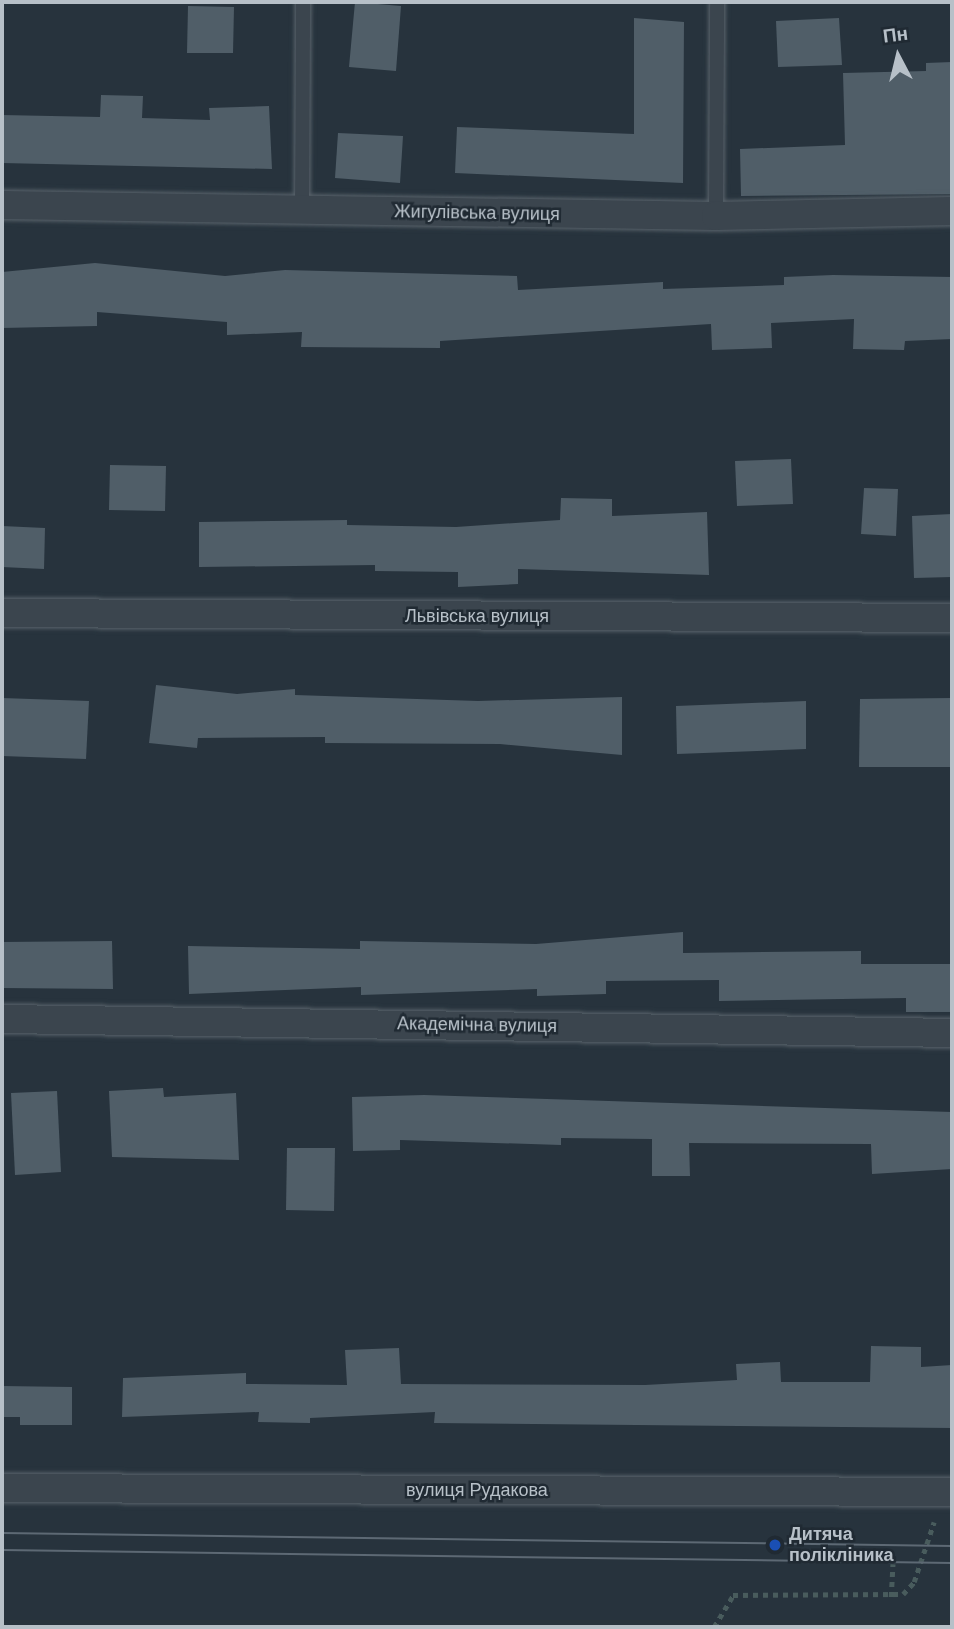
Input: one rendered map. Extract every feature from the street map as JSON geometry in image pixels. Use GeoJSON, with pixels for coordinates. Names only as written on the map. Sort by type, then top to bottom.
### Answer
{"type":"FeatureCollection","features":[{"type":"Feature","properties":{"kind":"street","name":"Жигулівська вулиця"},"geometry":{"type":"LineString","coordinates":[[2,205],[716,216],[952,211]]}},
{"type":"Feature","properties":{"kind":"street","name":"Львівська вулиця"},"geometry":{"type":"LineString","coordinates":[[2,612],[952,618]]}},
{"type":"Feature","properties":{"kind":"street","name":"Академічна вулиця"},"geometry":{"type":"LineString","coordinates":[[2,1019],[952,1033]]}},
{"type":"Feature","properties":{"kind":"street","name":"вулиця Рудакова"},"geometry":{"type":"LineString","coordinates":[[2,1488],[948,1491]]}},
{"type":"Feature","properties":{"kind":"lane"},"geometry":{"type":"LineString","coordinates":[[302,211],[303,2]]}},
{"type":"Feature","properties":{"kind":"lane"},"geometry":{"type":"LineString","coordinates":[[716,216],[718,2]]}},
{"type":"Feature","properties":{"kind":"path"},"geometry":{"type":"LineString","coordinates":[[714,1627],[733,1595],[891,1597],[914,1581],[948,1491]]}},
{"type":"Feature","properties":{"kind":"path"},"geometry":{"type":"LineString","coordinates":[[891,1597],[892,1564]]}},
{"type":"Feature","properties":{"kind":"building"},"geometry":{"type":"Polygon","coordinates":[[[355,2],[401,6],[396,71],[349,67],[355,2]]]}},
{"type":"Feature","properties":{"kind":"building"},"geometry":{"type":"Polygon","coordinates":[[[188,6],[234,7],[233,53],[187,53],[188,6]]]}},
{"type":"Feature","properties":{"kind":"building"},"geometry":{"type":"Polygon","coordinates":[[[634,18],[684,22],[683,183],[455,173],[457,127],[634,134],[634,18]]]}},
{"type":"Feature","properties":{"kind":"building"},"geometry":{"type":"Polygon","coordinates":[[[839,18],[842,65],[778,67],[776,21],[839,18]]]}},
{"type":"Feature","properties":{"kind":"building"},"geometry":{"type":"Polygon","coordinates":[[[952,62],[952,194],[741,196],[740,149],[845,145],[843,73],[926,71],[926,63],[952,62]]]}},
{"type":"Feature","properties":{"kind":"building"},"geometry":{"type":"Polygon","coordinates":[[[101,95],[143,96],[142,118],[210,120],[209,108],[269,106],[272,169],[2,163],[2,115],[100,117],[101,95]]]}},
{"type":"Feature","properties":{"kind":"building"},"geometry":{"type":"Polygon","coordinates":[[[338,133],[403,136],[400,183],[335,178],[338,133]]]}},
{"type":"Feature","properties":{"kind":"building"},"geometry":{"type":"Polygon","coordinates":[[[95,263],[225,276],[285,270],[517,276],[518,290],[663,282],[663,289],[784,285],[784,277],[833,275],[952,277],[952,339],[905,341],[904,350],[853,349],[854,319],[771,323],[772,348],[712,350],[711,324],[440,341],[440,348],[301,347],[302,332],[227,335],[227,322],[97,312],[97,326],[2,328],[2,272],[95,263]]]}},
{"type":"Feature","properties":{"kind":"building"},"geometry":{"type":"Polygon","coordinates":[[[791,459],[793,504],[737,506],[735,461],[791,459]]]}},
{"type":"Feature","properties":{"kind":"building"},"geometry":{"type":"Polygon","coordinates":[[[110,465],[166,466],[165,511],[109,510],[110,465]]]}},
{"type":"Feature","properties":{"kind":"building"},"geometry":{"type":"Polygon","coordinates":[[[864,488],[898,489],[896,536],[861,534],[864,488]]]}},
{"type":"Feature","properties":{"kind":"building"},"geometry":{"type":"Polygon","coordinates":[[[561,498],[612,499],[612,516],[707,512],[709,575],[518,569],[518,584],[458,587],[458,572],[375,571],[375,565],[199,567],[199,522],[347,520],[347,525],[456,527],[560,520],[561,498]]]}},
{"type":"Feature","properties":{"kind":"building"},"geometry":{"type":"Polygon","coordinates":[[[952,514],[952,577],[914,578],[912,516],[952,514]]]}},
{"type":"Feature","properties":{"kind":"building"},"geometry":{"type":"Polygon","coordinates":[[[2,526],[45,528],[44,569],[2,567],[2,526]]]}},
{"type":"Feature","properties":{"kind":"building"},"geometry":{"type":"Polygon","coordinates":[[[156,685],[237,694],[295,689],[295,695],[478,701],[622,697],[622,755],[500,744],[325,743],[325,737],[198,738],[197,748],[149,743],[156,685]]]}},
{"type":"Feature","properties":{"kind":"building"},"geometry":{"type":"Polygon","coordinates":[[[2,698],[89,701],[86,759],[2,756],[2,698]]]}},
{"type":"Feature","properties":{"kind":"building"},"geometry":{"type":"Polygon","coordinates":[[[952,698],[952,767],[859,767],[860,699],[952,698]]]}},
{"type":"Feature","properties":{"kind":"building"},"geometry":{"type":"Polygon","coordinates":[[[806,701],[806,749],[677,754],[676,706],[806,701]]]}},
{"type":"Feature","properties":{"kind":"building"},"geometry":{"type":"Polygon","coordinates":[[[683,932],[683,953],[861,951],[861,964],[952,964],[952,1012],[906,1012],[906,998],[719,1001],[719,980],[606,981],[606,994],[537,996],[537,989],[361,995],[361,987],[189,994],[188,946],[360,949],[360,941],[536,944],[683,932]]]}},
{"type":"Feature","properties":{"kind":"building"},"geometry":{"type":"Polygon","coordinates":[[[112,941],[113,989],[2,988],[2,942],[112,941]]]}},
{"type":"Feature","properties":{"kind":"building"},"geometry":{"type":"Polygon","coordinates":[[[163,1088],[164,1097],[236,1093],[239,1160],[112,1157],[109,1091],[163,1088]]]}},
{"type":"Feature","properties":{"kind":"building"},"geometry":{"type":"Polygon","coordinates":[[[57,1091],[61,1172],[15,1175],[11,1093],[57,1091]]]}},
{"type":"Feature","properties":{"kind":"building"},"geometry":{"type":"Polygon","coordinates":[[[424,1095],[952,1112],[952,1169],[872,1174],[871,1144],[689,1143],[690,1176],[652,1176],[652,1139],[561,1138],[561,1145],[400,1140],[400,1150],[353,1151],[352,1097],[424,1095]]]}},
{"type":"Feature","properties":{"kind":"building"},"geometry":{"type":"Polygon","coordinates":[[[287,1148],[335,1148],[334,1211],[286,1210],[287,1148]]]}},
{"type":"Feature","properties":{"kind":"building"},"geometry":{"type":"Polygon","coordinates":[[[871,1346],[921,1347],[921,1367],[952,1365],[952,1428],[434,1423],[435,1412],[310,1418],[310,1423],[258,1422],[259,1412],[122,1417],[123,1378],[246,1373],[246,1384],[347,1385],[345,1350],[399,1348],[401,1384],[645,1385],[737,1380],[736,1364],[780,1362],[781,1382],[870,1382],[871,1346]]]}},
{"type":"Feature","properties":{"kind":"building"},"geometry":{"type":"Polygon","coordinates":[[[2,1386],[72,1387],[72,1425],[20,1425],[20,1417],[2,1417],[2,1386]]]}},
{"type":"Feature","properties":{"kind":"tram line"},"geometry":{"type":"LineString","coordinates":[[2,1533],[952,1546]]}},
{"type":"Feature","properties":{"kind":"tram line"},"geometry":{"type":"LineString","coordinates":[[2,1550],[952,1563]]}},
{"type":"Feature","properties":{"kind":"place","name":"Дитяча полікліника"},"geometry":{"type":"Point","coordinates":[775,1545]}}]}
